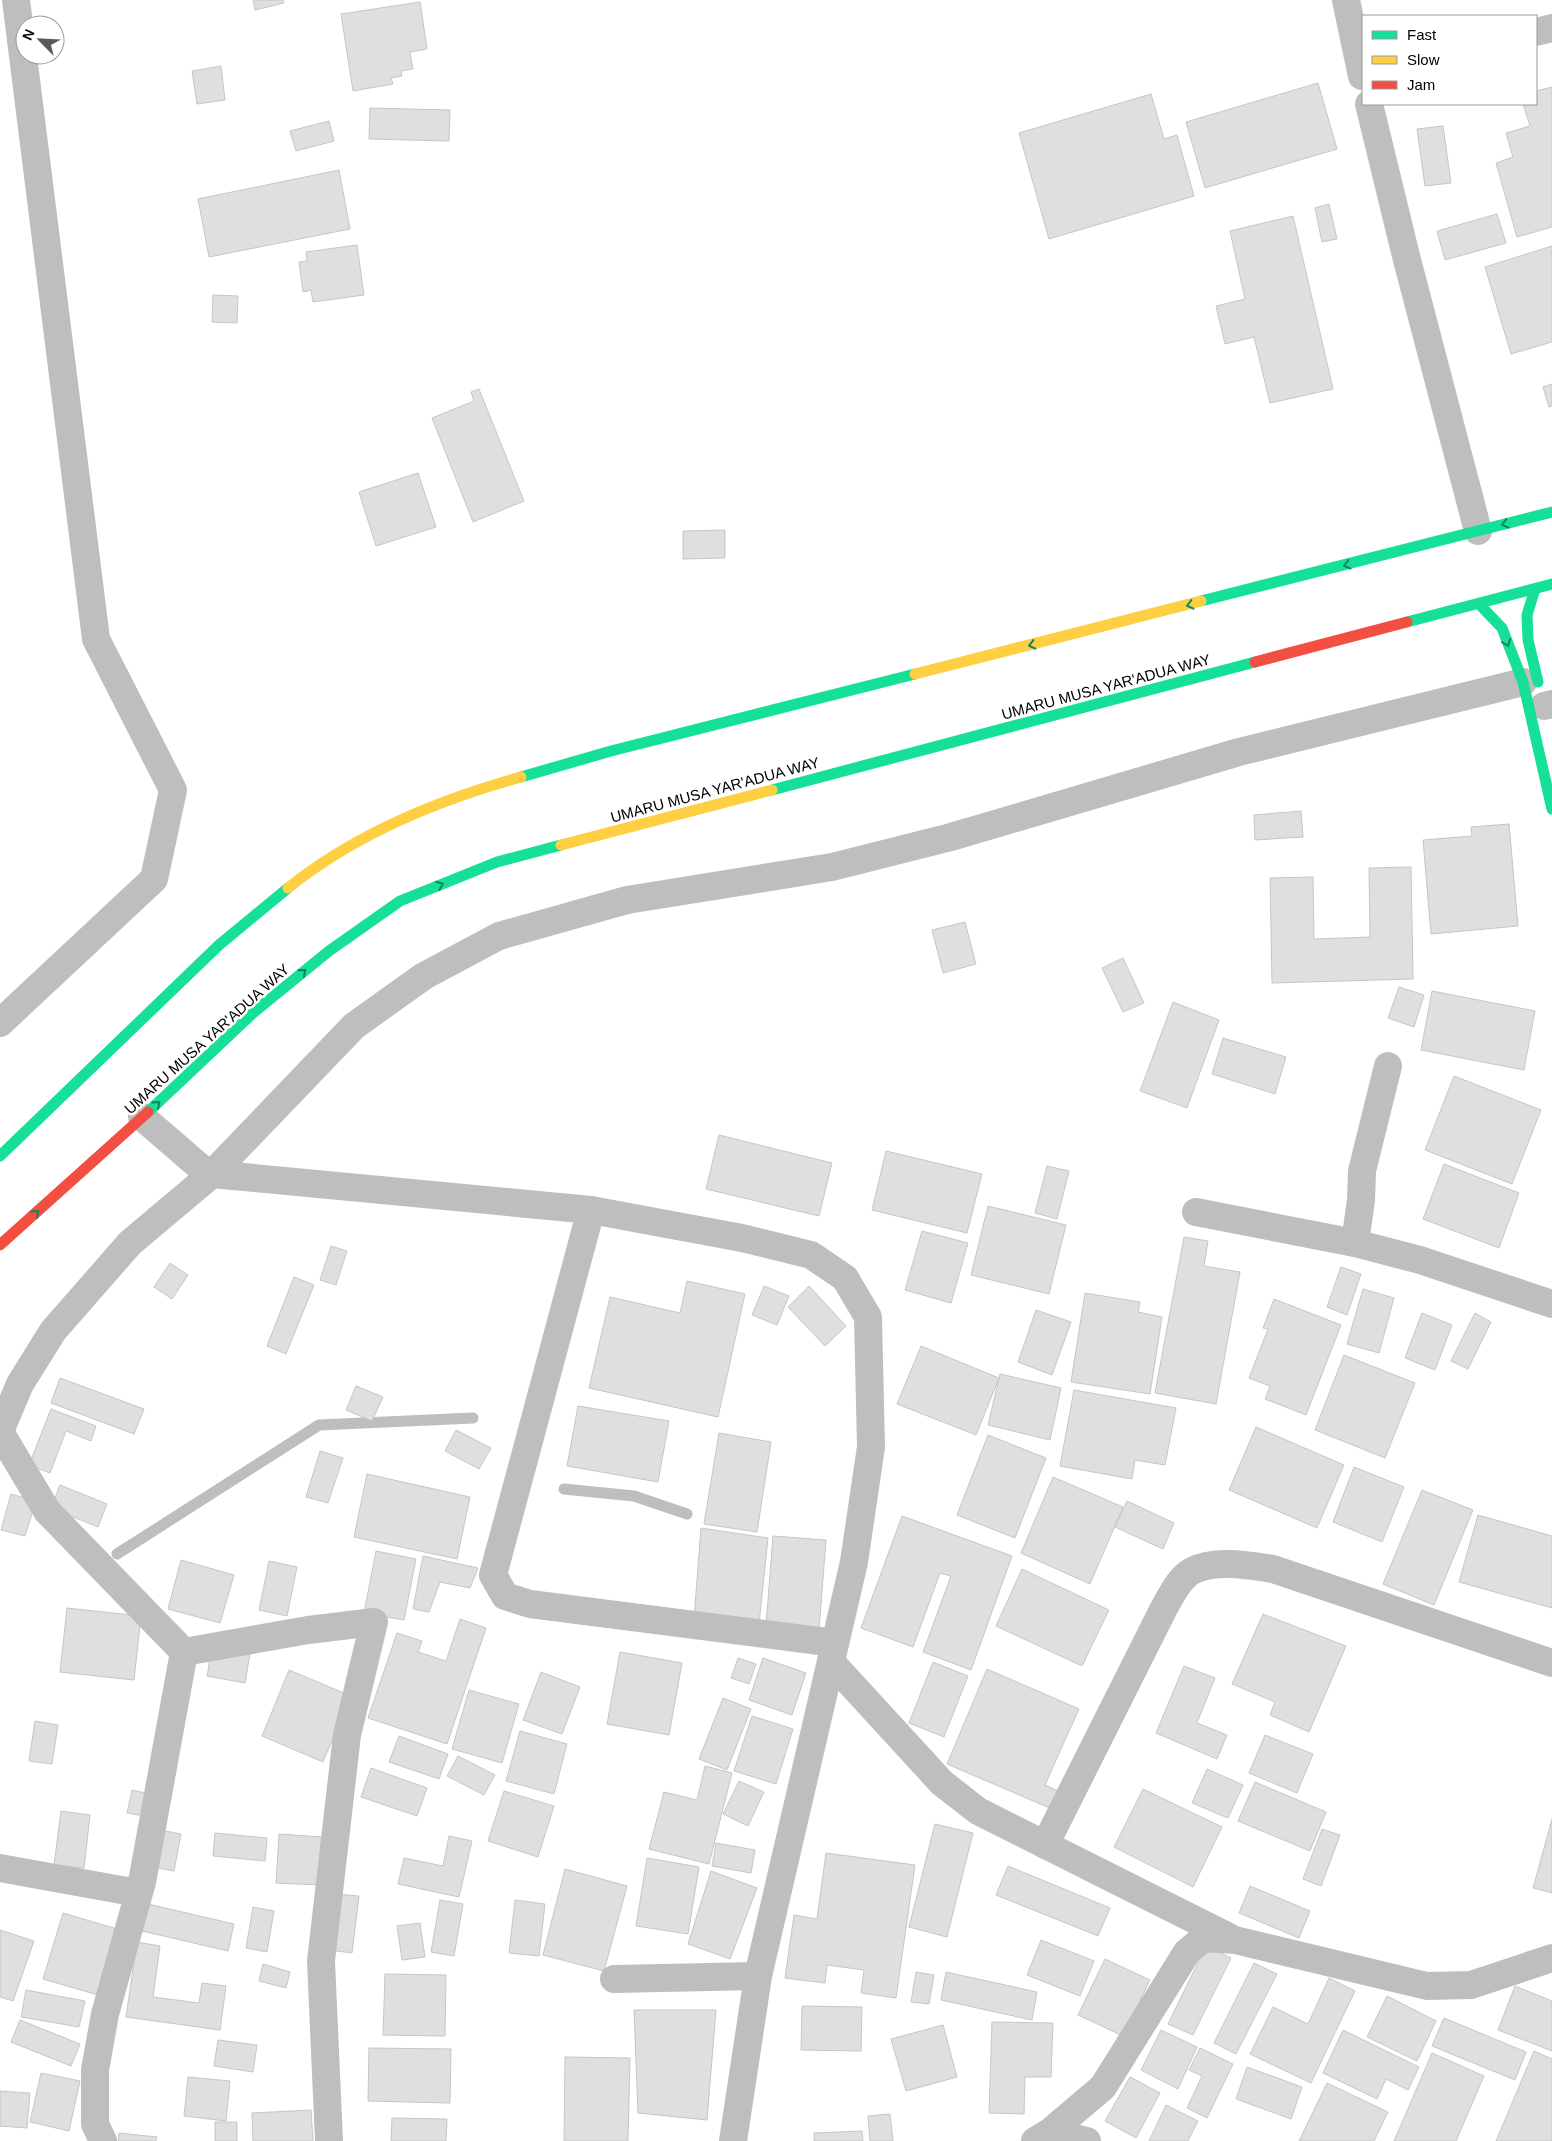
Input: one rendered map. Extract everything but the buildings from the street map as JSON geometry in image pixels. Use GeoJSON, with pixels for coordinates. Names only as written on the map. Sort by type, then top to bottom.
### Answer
{"type":"FeatureCollection","features":[{"type":"Feature","properties":{"kind":"main road"},"geometry":{"type":"LineString","coordinates":[[0,1156],[219,945],[306,874],[388,826],[471,791],[611,751],[1552,512]]}},
{"type":"Feature","properties":{"kind":"main road","name":"UMARU MUSA YAR'ADUA WAY"},"geometry":{"type":"LineString","coordinates":[[0,1246],[253,1013],[329,950],[400,901],[497,862],[1552,584]]}},
{"type":"Feature","properties":{"kind":"main road"},"geometry":{"type":"LineString","coordinates":[[1535,589],[1527,615],[1528,640],[1547,708]]}},
{"type":"Feature","properties":{"kind":"main road"},"geometry":{"type":"LineString","coordinates":[[1479,604],[1502,628],[1522,682],[1552,809]]}},
{"type":"Feature","properties":{"kind":"street"},"geometry":{"type":"LineString","coordinates":[[0,1023],[154,880],[173,790],[96,639],[16,0]]}},
{"type":"Feature","properties":{"kind":"street"},"geometry":{"type":"LineString","coordinates":[[1346,0],[1362,72]]}},
{"type":"Feature","properties":{"kind":"street"},"geometry":{"type":"LineString","coordinates":[[1537,32],[1552,28]]}},
{"type":"Feature","properties":{"kind":"street"},"geometry":{"type":"LineString","coordinates":[[1369,105],[1406,256],[1478,531]]}},
{"type":"Feature","properties":{"kind":"street"},"geometry":{"type":"LineString","coordinates":[[184,1652],[47,1511],[0,1432],[20,1384],[53,1331],[130,1243],[212,1174],[354,1026],[424,976],[499,936],[627,900],[832,867],[951,837],[1240,752],[1522,682]]}},
{"type":"Feature","properties":{"kind":"street"},"geometry":{"type":"LineString","coordinates":[[1355,1243],[1361,1200],[1362,1171],[1388,1066]]}},
{"type":"Feature","properties":{"kind":"street"},"geometry":{"type":"LineString","coordinates":[[142,1116],[200,1167],[212,1174],[591,1210],[742,1238],[811,1255],[845,1278],[868,1317],[870,1447],[854,1562],[758,1976],[733,2141]]}},
{"type":"Feature","properties":{"kind":"street"},"geometry":{"type":"LineString","coordinates":[[591,1210],[493,1575],[504,1596],[530,1604],[833,1652],[942,1783],[978,1811],[1235,1940]]}},
{"type":"Feature","properties":{"kind":"street"},"geometry":{"type":"LineString","coordinates":[[1196,1212],[1355,1243],[1420,1260],[1552,1304]]}},
{"type":"Feature","properties":{"kind":"street"},"geometry":{"type":"LineString","coordinates":[[1045,1845],[1164,1608],[1180,1582],[1192,1571],[1210,1566],[1236,1563],[1273,1569],[1552,1662]]}},
{"type":"Feature","properties":{"kind":"street"},"geometry":{"type":"LineString","coordinates":[[184,1652],[308,1630],[374,1622],[347,1735],[321,1961],[329,2141]]}},
{"type":"Feature","properties":{"kind":"street"},"geometry":{"type":"LineString","coordinates":[[103,2141],[95,2124],[95,2070],[104,2014],[138,1894],[184,1652]]}},
{"type":"Feature","properties":{"kind":"street"},"geometry":{"type":"LineString","coordinates":[[0,1868],[138,1894]]}},
{"type":"Feature","properties":{"kind":"street"},"geometry":{"type":"LineString","coordinates":[[1043,2137],[1103,2087],[1187,1952],[1204,1938],[1235,1940],[1428,1986],[1471,1985],[1552,1958]]}},
{"type":"Feature","properties":{"kind":"street"},"geometry":{"type":"LineString","coordinates":[[614,1980],[758,1976]]}},
{"type":"Feature","properties":{"kind":"street"},"geometry":{"type":"LineString","coordinates":[[1043,2137],[1087,2141]]}},
{"type":"Feature","properties":{"kind":"waterway"},"geometry":{"type":"LineString","coordinates":[[117,1554],[319,1425],[473,1418]]}},
{"type":"Feature","properties":{"kind":"waterway"},"geometry":{"type":"LineString","coordinates":[[564,1489],[634,1496],[687,1514]]}},
{"type":"Feature","properties":{"kind":"traffic: fast"},"geometry":{"type":"LineString","coordinates":[[1201,601],[1552,512]]}},
{"type":"Feature","properties":{"kind":"traffic: fast"},"geometry":{"type":"LineString","coordinates":[[1407,622],[1552,584]]}},
{"type":"Feature","properties":{"kind":"traffic: fast"},"geometry":{"type":"LineString","coordinates":[[1535,589],[1527,615],[1528,640],[1538,682]]}},
{"type":"Feature","properties":{"kind":"traffic: fast"},"geometry":{"type":"LineString","coordinates":[[1479,604],[1502,628],[1523,682],[1552,809]]}},
{"type":"Feature","properties":{"kind":"traffic: fast"},"geometry":{"type":"LineString","coordinates":[[772,790],[1255,662]]}},
{"type":"Feature","properties":{"kind":"traffic: fast"},"geometry":{"type":"LineString","coordinates":[[521,777],[611,751],[915,674]]}},
{"type":"Feature","properties":{"kind":"traffic: fast"},"geometry":{"type":"LineString","coordinates":[[148,1112],[253,1013],[329,951],[400,901],[497,862],[561,845]]}},
{"type":"Feature","properties":{"kind":"traffic: fast"},"geometry":{"type":"LineString","coordinates":[[0,1156],[219,945],[288,888]]}},
{"type":"Feature","properties":{"kind":"traffic: slow"},"geometry":{"type":"LineString","coordinates":[[915,674],[1201,601]]}},
{"type":"Feature","properties":{"kind":"traffic: slow"},"geometry":{"type":"LineString","coordinates":[[288,888],[341,851],[398,821],[459,796],[521,777]]}},
{"type":"Feature","properties":{"kind":"traffic: slow"},"geometry":{"type":"LineString","coordinates":[[561,845],[772,790]]}},
{"type":"Feature","properties":{"kind":"traffic: jam"},"geometry":{"type":"LineString","coordinates":[[1255,662],[1407,622]]}},
{"type":"Feature","properties":{"kind":"traffic: jam"},"geometry":{"type":"LineString","coordinates":[[0,1245],[148,1112]]}}]}
